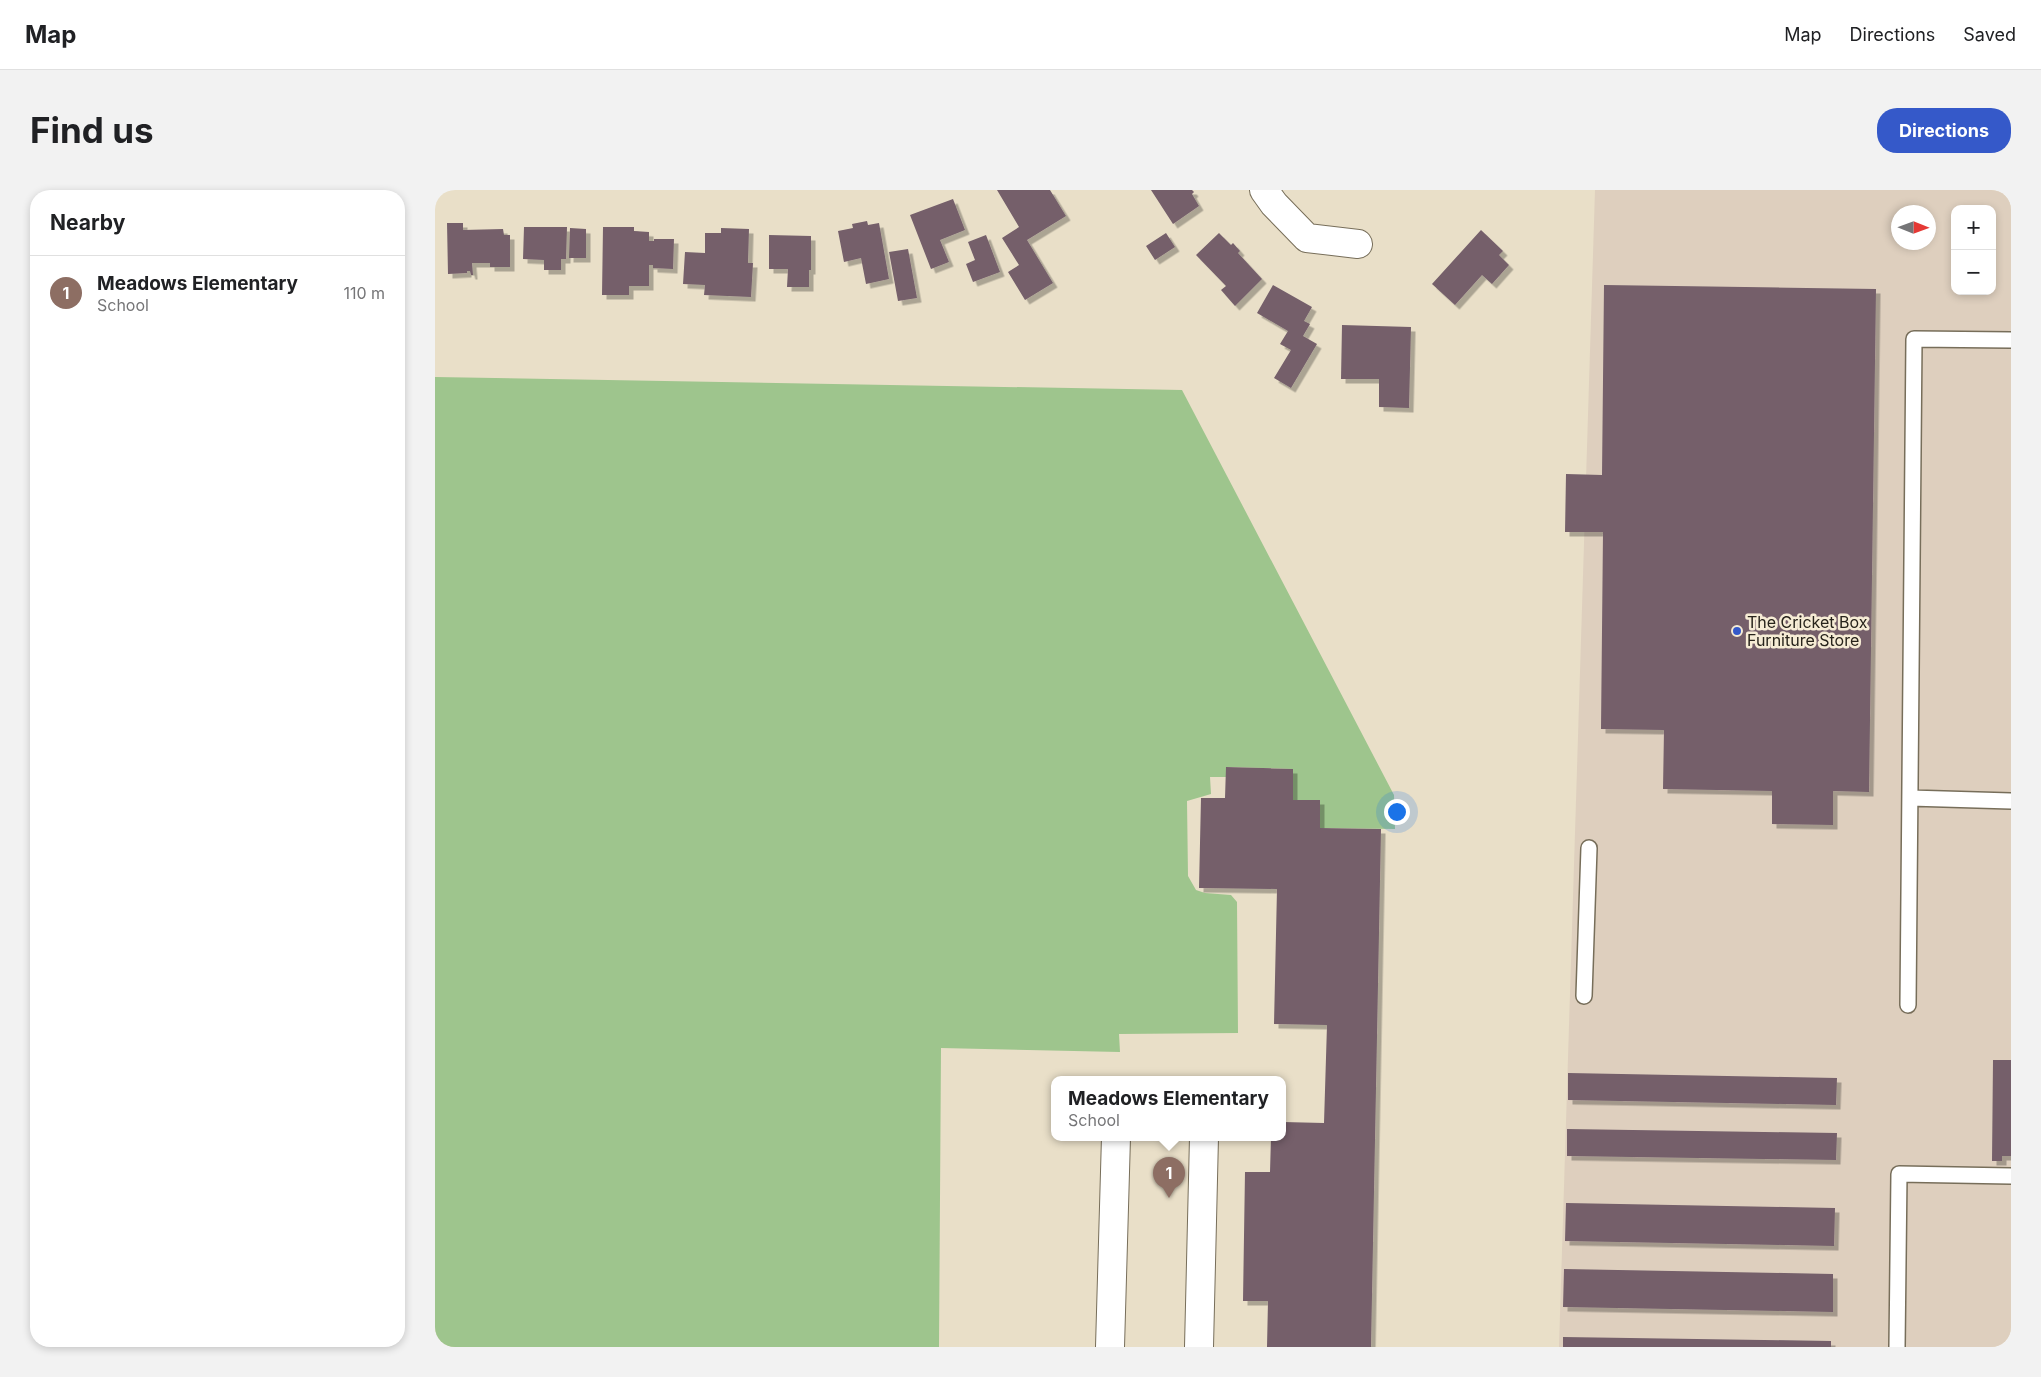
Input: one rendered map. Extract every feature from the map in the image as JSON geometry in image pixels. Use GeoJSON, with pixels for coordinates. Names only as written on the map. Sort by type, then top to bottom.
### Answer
{"type":"FeatureCollection","features":[{"type":"Feature","properties":{"kind":"street"},"geometry":{"type":"LineString","coordinates":[[1264,190],[1274,204],[1307,238],[1358,244]]}},
{"type":"Feature","properties":{"kind":"street"},"geometry":{"type":"LineString","coordinates":[[1110,1347],[1116,1141]]}},
{"type":"Feature","properties":{"kind":"street"},"geometry":{"type":"LineString","coordinates":[[1199,1347],[1204,1141]]}},
{"type":"Feature","properties":{"kind":"lane"},"geometry":{"type":"LineString","coordinates":[[1908,1004],[1914,340],[2011,340]]}},
{"type":"Feature","properties":{"kind":"lane"},"geometry":{"type":"LineString","coordinates":[[1909,798],[2011,801]]}},
{"type":"Feature","properties":{"kind":"lane"},"geometry":{"type":"LineString","coordinates":[[1584,996],[1589,848]]}},
{"type":"Feature","properties":{"kind":"lane"},"geometry":{"type":"LineString","coordinates":[[1897,1347],[1899,1174],[2011,1176]]}},
{"type":"Feature","properties":{"kind":"shaded area"},"geometry":{"type":"Polygon","coordinates":[[[1595,190],[2011,190],[2011,1347],[1559,1347],[1595,190]]]}},
{"type":"Feature","properties":{"kind":"green space"},"geometry":{"type":"Polygon","coordinates":[[[435,377],[1182,390],[1394,795],[1395,829],[1320,828],[1320,800],[1293,800],[1293,769],[1226,767],[1226,777],[1210,777],[1211,794],[1187,801],[1188,876],[1196,890],[1205,893],[1231,895],[1237,902],[1238,1033],[1119,1034],[1120,1052],[941,1048],[939,1347],[435,1347],[435,377]]]}},
{"type":"Feature","properties":{"kind":"building"},"geometry":{"type":"Polygon","coordinates":[[[997,190],[1050,190],[1066,216],[1027,240],[1053,283],[1025,300],[1008,272],[1019,265],[1002,238],[1019,227],[997,190]]]}},
{"type":"Feature","properties":{"kind":"building"},"geometry":{"type":"Polygon","coordinates":[[[1151,190],[1192,190],[1194,192],[1192,194],[1199,206],[1173,224],[1151,190]]]}},
{"type":"Feature","properties":{"kind":"building"},"geometry":{"type":"Polygon","coordinates":[[[953,199],[965,230],[940,240],[949,262],[931,269],[910,215],[953,199]]]}},
{"type":"Feature","properties":{"kind":"building"},"geometry":{"type":"Polygon","coordinates":[[[867,221],[868,225],[879,223],[889,279],[866,284],[861,258],[844,262],[838,231],[853,228],[852,224],[867,221]]]}},
{"type":"Feature","properties":{"kind":"building"},"geometry":{"type":"Polygon","coordinates":[[[447,223],[463,223],[463,230],[503,229],[504,235],[510,235],[510,267],[490,267],[490,263],[472,263],[473,275],[471,275],[470,271],[467,271],[467,273],[448,274],[447,223]]]}},
{"type":"Feature","properties":{"kind":"building"},"geometry":{"type":"Polygon","coordinates":[[[524,227],[567,227],[566,259],[561,259],[561,270],[544,270],[544,260],[523,259],[524,227]]]}},
{"type":"Feature","properties":{"kind":"building"},"geometry":{"type":"Polygon","coordinates":[[[603,227],[634,227],[634,231],[649,232],[649,241],[654,241],[654,239],[674,239],[673,269],[653,268],[653,265],[649,265],[649,286],[629,286],[629,295],[602,295],[603,227]]]}},
{"type":"Feature","properties":{"kind":"building"},"geometry":{"type":"Polygon","coordinates":[[[570,228],[586,229],[586,258],[569,258],[570,228]]]}},
{"type":"Feature","properties":{"kind":"building"},"geometry":{"type":"Polygon","coordinates":[[[721,228],[749,229],[748,263],[753,263],[751,297],[704,295],[705,285],[683,284],[685,252],[705,253],[705,233],[721,233],[721,228]]]}},
{"type":"Feature","properties":{"kind":"building"},"geometry":{"type":"Polygon","coordinates":[[[1481,230],[1503,251],[1499,255],[1509,265],[1492,284],[1482,275],[1455,305],[1432,284],[1481,230]]]}},
{"type":"Feature","properties":{"kind":"building"},"geometry":{"type":"Polygon","coordinates":[[[1166,233],[1175,247],[1155,260],[1146,246],[1166,233]]]}},
{"type":"Feature","properties":{"kind":"building"},"geometry":{"type":"Polygon","coordinates":[[[1219,233],[1231,245],[1233,243],[1240,251],[1238,253],[1262,279],[1235,306],[1221,290],[1226,286],[1196,255],[1219,233]]]}},
{"type":"Feature","properties":{"kind":"building"},"geometry":{"type":"Polygon","coordinates":[[[769,235],[811,236],[809,287],[787,287],[788,269],[769,269],[769,235]]]}},
{"type":"Feature","properties":{"kind":"building"},"geometry":{"type":"Polygon","coordinates":[[[986,235],[1000,272],[973,282],[966,264],[975,260],[968,242],[986,235]]]}},
{"type":"Feature","properties":{"kind":"building"},"geometry":{"type":"Polygon","coordinates":[[[908,249],[917,298],[898,301],[889,252],[908,249]]]}},
{"type":"Feature","properties":{"kind":"building"},"geometry":{"type":"Polygon","coordinates":[[[1273,285],[1312,307],[1304,321],[1310,324],[1303,336],[1317,344],[1291,388],[1274,378],[1291,350],[1280,344],[1288,331],[1257,313],[1273,285]]]}},
{"type":"Feature","properties":{"kind":"building","name":"The Cricket Box Furniture Store"},"geometry":{"type":"Polygon","coordinates":[[[1604,285],[1876,289],[1869,792],[1833,791],[1833,825],[1772,824],[1772,791],[1663,789],[1664,730],[1601,729],[1603,532],[1565,532],[1566,474],[1602,475],[1604,285]]]}},
{"type":"Feature","properties":{"kind":"building"},"geometry":{"type":"Polygon","coordinates":[[[1342,325],[1411,327],[1409,408],[1379,407],[1379,379],[1341,379],[1342,325]]]}},
{"type":"Feature","properties":{"kind":"building"},"geometry":{"type":"Polygon","coordinates":[[[1226,767],[1293,769],[1293,800],[1320,800],[1320,828],[1381,829],[1371,1347],[1267,1347],[1268,1301],[1243,1301],[1245,1172],[1270,1172],[1271,1141],[1286,1141],[1286,1122],[1324,1123],[1327,1025],[1274,1024],[1277,889],[1199,888],[1201,798],[1225,798],[1226,767]]]}},
{"type":"Feature","properties":{"kind":"building"},"geometry":{"type":"Polygon","coordinates":[[[1993,1060],[2011,1060],[2011,1156],[2002,1156],[2002,1161],[1992,1161],[1993,1060]]]}},
{"type":"Feature","properties":{"kind":"building"},"geometry":{"type":"Polygon","coordinates":[[[1568,1073],[1837,1078],[1836,1105],[1568,1100],[1568,1073]]]}},
{"type":"Feature","properties":{"kind":"building"},"geometry":{"type":"Polygon","coordinates":[[[1567,1129],[1837,1133],[1836,1160],[1567,1156],[1567,1129]]]}},
{"type":"Feature","properties":{"kind":"building"},"geometry":{"type":"Polygon","coordinates":[[[1566,1203],[1835,1208],[1834,1246],[1565,1241],[1566,1203]]]}},
{"type":"Feature","properties":{"kind":"building"},"geometry":{"type":"Polygon","coordinates":[[[1564,1269],[1833,1274],[1833,1312],[1563,1307],[1564,1269]]]}},
{"type":"Feature","properties":{"kind":"building"},"geometry":{"type":"Polygon","coordinates":[[[1563,1337],[1831,1341],[1831,1347],[1563,1347],[1563,1337]]]}},
{"type":"Feature","properties":{"kind":"place","name":"The Cricket Box Furniture Store"},"geometry":{"type":"Point","coordinates":[1737,631]}},
{"type":"Feature","properties":{"kind":"place","name":"Meadows Elementary"},"geometry":{"type":"Point","coordinates":[1169,1198]}}]}
